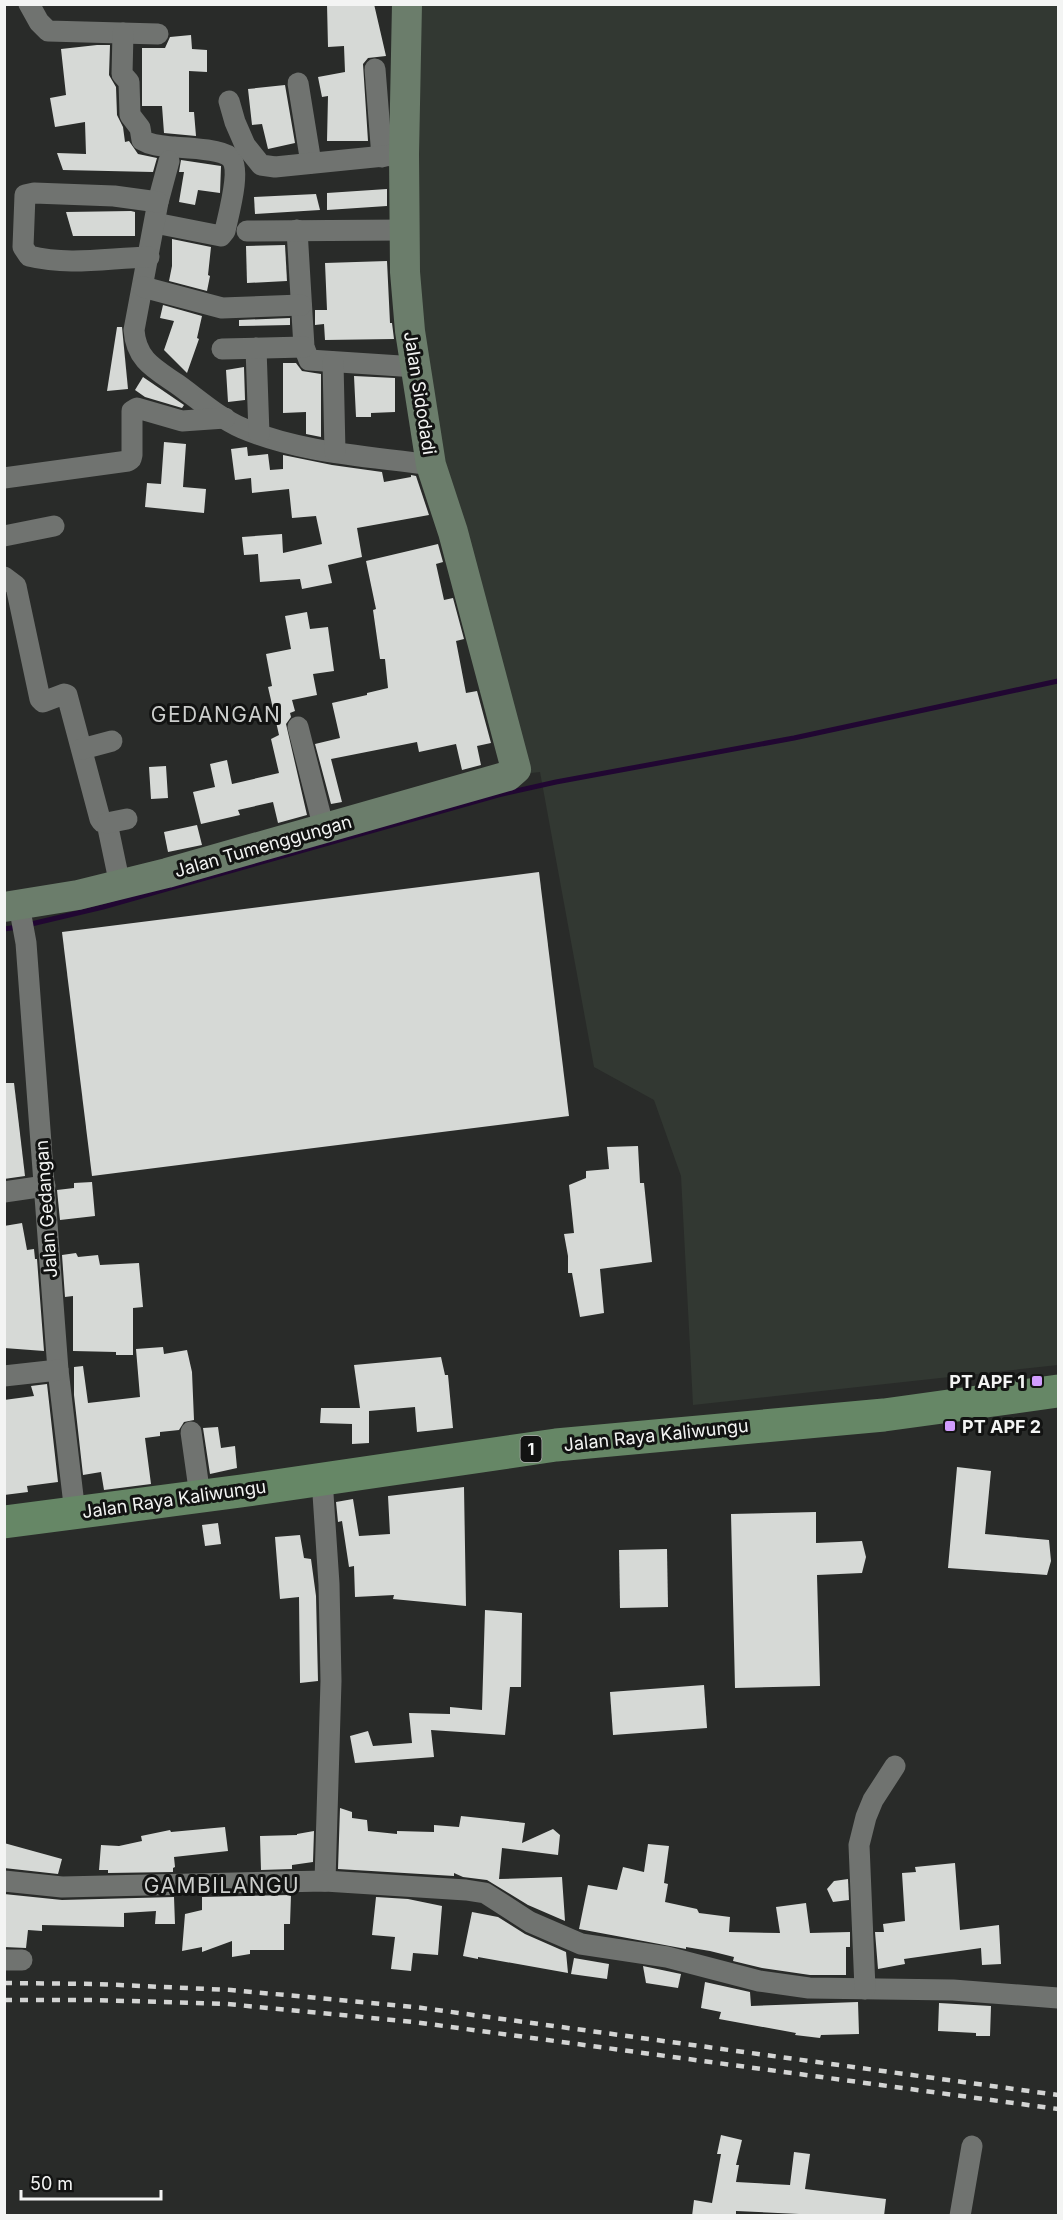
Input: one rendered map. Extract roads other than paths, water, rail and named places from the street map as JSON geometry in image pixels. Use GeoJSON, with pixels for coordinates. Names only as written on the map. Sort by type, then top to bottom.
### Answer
{"type":"FeatureCollection","features":[{"type":"Feature","properties":{"kind":"main road","name":"Jalan Raya Kaliwungu"},"geometry":{"type":"LineString","coordinates":[[4,1522],[556,1445],[884,1414],[1059,1391]]}},
{"type":"Feature","properties":{"kind":"street"},"geometry":{"type":"LineString","coordinates":[[29,4],[39,22],[48,31],[158,34]]}},
{"type":"Feature","properties":{"kind":"street","name":"Jalan Sidodadi"},"geometry":{"type":"LineString","coordinates":[[407,4],[393,155],[406,230],[405,272],[410,331],[431,465],[453,532],[516,769]]}},
{"type":"Feature","properties":{"kind":"street"},"geometry":{"type":"LineString","coordinates":[[123,33],[122,74],[129,82],[130,115],[140,128],[142,140],[156,146],[200,149],[223,154],[230,157],[236,174],[225,231],[221,236],[155,223]]}},
{"type":"Feature","properties":{"kind":"street"},"geometry":{"type":"LineString","coordinates":[[229,101],[245,145],[261,165],[275,167],[393,155],[375,69]]}},
{"type":"Feature","properties":{"kind":"street"},"geometry":{"type":"LineString","coordinates":[[298,84],[311,163]]}},
{"type":"Feature","properties":{"kind":"street"},"geometry":{"type":"LineString","coordinates":[[169,161],[158,202],[134,330],[135,345],[141,356],[220,419],[241,428],[297,446],[431,465]]}},
{"type":"Feature","properties":{"kind":"street"},"geometry":{"type":"LineString","coordinates":[[149,257],[116,257],[80,262],[51,261],[29,256],[23,247],[25,195],[34,192],[114,196],[158,202]]}},
{"type":"Feature","properties":{"kind":"street"},"geometry":{"type":"LineString","coordinates":[[297,230],[304,347],[309,360],[416,367]]}},
{"type":"Feature","properties":{"kind":"street"},"geometry":{"type":"LineString","coordinates":[[247,231],[406,230]]}},
{"type":"Feature","properties":{"kind":"street"},"geometry":{"type":"LineString","coordinates":[[143,287],[214,307],[301,305]]}},
{"type":"Feature","properties":{"kind":"street"},"geometry":{"type":"LineString","coordinates":[[222,349],[304,347]]}},
{"type":"Feature","properties":{"kind":"street"},"geometry":{"type":"LineString","coordinates":[[256,348],[259,434]]}},
{"type":"Feature","properties":{"kind":"street"},"geometry":{"type":"LineString","coordinates":[[333,362],[335,452]]}},
{"type":"Feature","properties":{"kind":"street"},"geometry":{"type":"LineString","coordinates":[[4,478],[128,461],[132,455],[132,411],[137,408],[174,420],[220,419]]}},
{"type":"Feature","properties":{"kind":"street"},"geometry":{"type":"LineString","coordinates":[[4,536],[54,526]]}},
{"type":"Feature","properties":{"kind":"street"},"geometry":{"type":"LineString","coordinates":[[4,577],[14,585],[17,591],[40,699],[43,702],[64,694],[69,701],[100,819],[102,822],[117,821],[120,885]]}},
{"type":"Feature","properties":{"kind":"street"},"geometry":{"type":"LineString","coordinates":[[298,727],[324,829]]}},
{"type":"Feature","properties":{"kind":"street"},"geometry":{"type":"LineString","coordinates":[[82,749],[112,741]]}},
{"type":"Feature","properties":{"kind":"street","name":"Jalan Tumenggungan"},"geometry":{"type":"LineString","coordinates":[[15,909],[120,885],[324,829],[508,776],[516,769]]}},
{"type":"Feature","properties":{"kind":"street","name":"Jalan Gedangan"},"geometry":{"type":"LineString","coordinates":[[15,909],[26,943],[58,1370],[75,1513]]}},
{"type":"Feature","properties":{"kind":"street"},"geometry":{"type":"LineString","coordinates":[[4,1192],[45,1186]]}},
{"type":"Feature","properties":{"kind":"street"},"geometry":{"type":"LineString","coordinates":[[4,1376],[58,1370]]}},
{"type":"Feature","properties":{"kind":"street"},"geometry":{"type":"LineString","coordinates":[[191,1432],[200,1496]]}},
{"type":"Feature","properties":{"kind":"street"},"geometry":{"type":"LineString","coordinates":[[322,1479],[329,1584],[331,1682],[325,1881]]}},
{"type":"Feature","properties":{"kind":"street"},"geometry":{"type":"LineString","coordinates":[[865,1989],[859,1845],[866,1816],[873,1800],[895,1766]]}},
{"type":"Feature","properties":{"kind":"street"},"geometry":{"type":"LineString","coordinates":[[4,1881],[62,1887],[325,1881],[478,1892],[485,1893],[530,1922],[587,1946],[632,1950],[668,1957],[759,1981],[809,1989],[953,1990],[1059,1998]]}},
{"type":"Feature","properties":{"kind":"street"},"geometry":{"type":"LineString","coordinates":[[960,2216],[972,2146]]}},
{"type":"Feature","properties":{"kind":"waterway"},"geometry":{"type":"LineString","coordinates":[[27,925],[103,907],[498,795],[794,738],[1058,681]]}},
{"type":"Feature","properties":{"kind":"waterway"},"geometry":{"type":"LineString","coordinates":[[4,929],[18,927]]}},
{"type":"Feature","properties":{"kind":"railway"},"geometry":{"type":"LineString","coordinates":[[4,1983],[97,1984],[231,1990],[415,2007],[1058,2095]]}},
{"type":"Feature","properties":{"kind":"railway"},"geometry":{"type":"LineString","coordinates":[[4,2000],[227,2004],[414,2022],[1058,2109]]}},
{"type":"Feature","properties":{"kind":"place","name":"PT APF 1"},"geometry":{"type":"Point","coordinates":[1037,1381]}},
{"type":"Feature","properties":{"kind":"place","name":"PT APF 2"},"geometry":{"type":"Point","coordinates":[950,1426]}},
{"type":"Feature","properties":{"kind":"district","name":"GEDANGAN"},"geometry":{"type":"Point","coordinates":[216,714]}},
{"type":"Feature","properties":{"kind":"district","name":"GAMBILANGU"},"geometry":{"type":"Point","coordinates":[222,1885]}}]}
